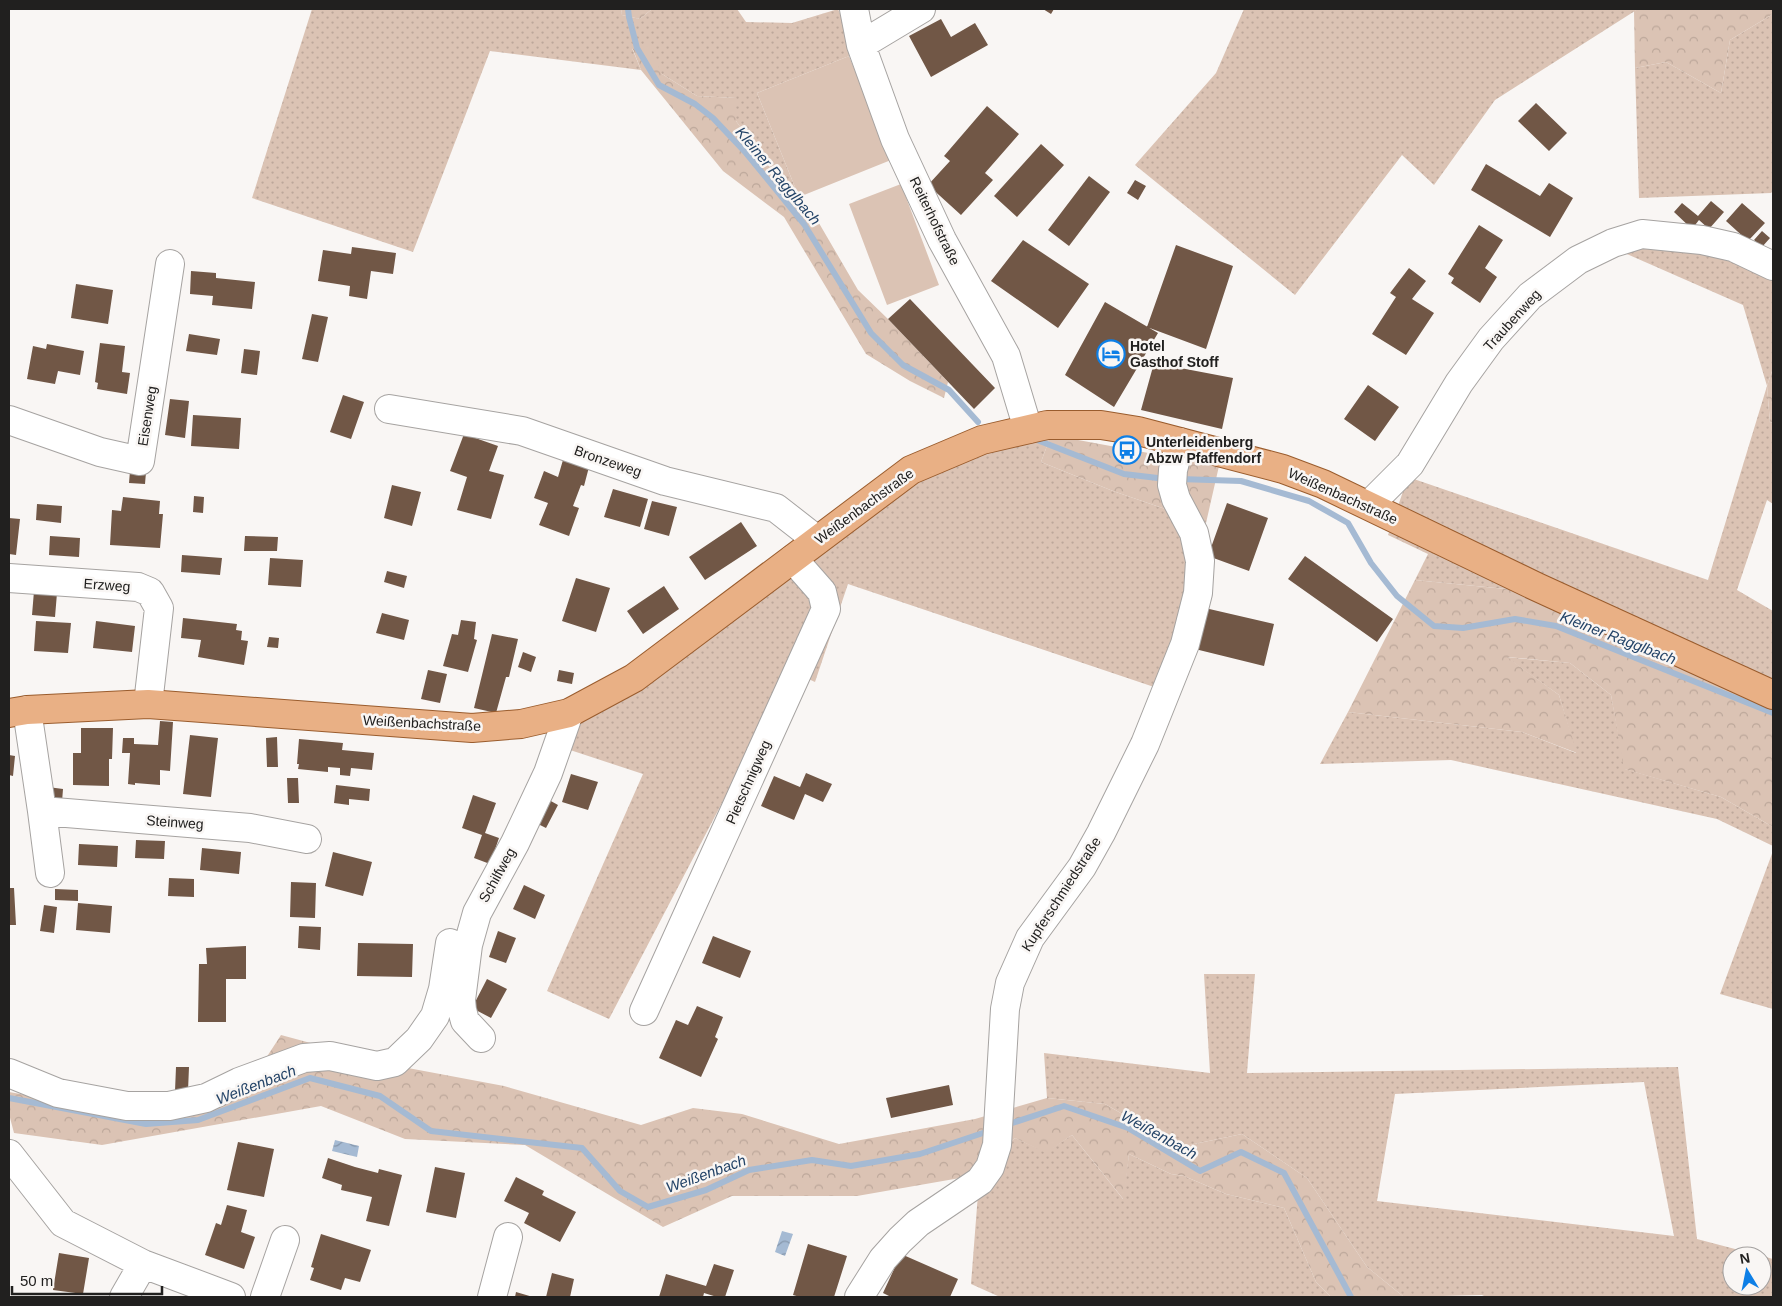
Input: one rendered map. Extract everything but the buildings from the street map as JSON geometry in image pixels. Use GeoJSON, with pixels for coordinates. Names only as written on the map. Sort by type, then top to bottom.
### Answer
{"type":"FeatureCollection","features":[{"type":"Feature","properties":{"kind":"main road","name":"Weißenbachstraße"},"geometry":{"type":"LineString","coordinates":[[18,712],[148,704],[472,728],[521,724],[568,713],[634,678],[911,470],[982,440],[1047,425],[1101,425],[1138,431],[1283,469],[1323,484],[1537,586],[1773,695]]}},
{"type":"Feature","properties":{"kind":"street","name":"Reiterhofstraße"},"geometry":{"type":"LineString","coordinates":[[854,9],[861,45],[895,139],[942,240],[1006,356],[1028,429]]}},
{"type":"Feature","properties":{"kind":"street"},"geometry":{"type":"LineString","coordinates":[[861,45],[922,9]]}},
{"type":"Feature","properties":{"kind":"street","name":"Traubenweg"},"geometry":{"type":"LineString","coordinates":[[1369,506],[1410,464],[1459,383],[1491,339],[1530,296],[1578,260],[1613,243],[1642,234],[1702,240],[1733,247],[1773,266]]}},
{"type":"Feature","properties":{"kind":"street","name":"Eisenweg"},"geometry":{"type":"LineString","coordinates":[[9,420],[100,452],[140,462],[170,264]]}},
{"type":"Feature","properties":{"kind":"street","name":"Bronzeweg"},"geometry":{"type":"LineString","coordinates":[[389,409],[522,431],[665,481],[776,508],[817,540]]}},
{"type":"Feature","properties":{"kind":"street","name":"Kupferschmiedstraße"},"geometry":{"type":"LineString","coordinates":[[859,1297],[883,1259],[900,1240],[918,1223],[980,1181],[990,1167],[997,1145],[1005,1009],[1010,983],[1030,938],[1082,867],[1101,833],[1145,744],[1185,644],[1198,593],[1200,561],[1194,533],[1176,499],[1172,477],[1180,442]]}},
{"type":"Feature","properties":{"kind":"street","name":"Pietschnigweg"},"geometry":{"type":"LineString","coordinates":[[644,1011],[826,609],[822,592],[793,558]]}},
{"type":"Feature","properties":{"kind":"street","name":"Erzweg"},"geometry":{"type":"LineString","coordinates":[[9,578],[138,587],[150,592],[159,608],[148,704]]}},
{"type":"Feature","properties":{"kind":"street"},"geometry":{"type":"LineString","coordinates":[[18,712],[42,812],[50,873]]}},
{"type":"Feature","properties":{"kind":"street","name":"Schilfweg"},"geometry":{"type":"LineString","coordinates":[[482,1038],[466,1021],[461,1000],[468,945],[476,913],[515,843],[548,773],[568,713]]}},
{"type":"Feature","properties":{"kind":"street","name":"Steinweg"},"geometry":{"type":"LineString","coordinates":[[42,812],[250,828],[307,839]]}},
{"type":"Feature","properties":{"kind":"street"},"geometry":{"type":"LineString","coordinates":[[9,1073],[58,1093],[127,1106],[169,1106],[206,1098],[239,1082],[304,1058],[330,1056],[377,1066],[395,1062],[419,1039],[435,1016],[444,989],[450,943]]}},
{"type":"Feature","properties":{"kind":"street"},"geometry":{"type":"LineString","coordinates":[[9,1154],[62,1223],[143,1264],[231,1297]]}},
{"type":"Feature","properties":{"kind":"street"},"geometry":{"type":"LineString","coordinates":[[492,1297],[508,1237]]}},
{"type":"Feature","properties":{"kind":"street"},"geometry":{"type":"LineString","coordinates":[[265,1297],[285,1240]]}},
{"type":"Feature","properties":{"kind":"street"},"geometry":{"type":"LineString","coordinates":[[124,1297],[143,1264]]}},
{"type":"Feature","properties":{"kind":"green space"},"geometry":{"type":"Polygon","coordinates":[[[312,9],[621,9],[622,15],[640,19],[652,9],[737,9],[746,22],[792,23],[838,9],[849,34],[849,56],[757,93],[799,197],[788,192],[736,121],[736,98],[697,96],[662,74],[632,48],[641,70],[490,51],[413,252],[252,198],[312,9]]]}},
{"type":"Feature","properties":{"kind":"green space"},"geometry":{"type":"Polygon","coordinates":[[[621,9],[652,9],[640,19],[622,15],[621,9]]]}},
{"type":"Feature","properties":{"kind":"green space"},"geometry":{"type":"Polygon","coordinates":[[[1244,9],[1638,9],[1495,100],[1434,185],[1402,155],[1295,295],[1135,165],[1216,73],[1244,9]]]}},
{"type":"Feature","properties":{"kind":"green space"},"geometry":{"type":"Polygon","coordinates":[[[1638,9],[1773,9],[1773,14],[1730,40],[1721,93],[1666,62],[1635,68],[1634,11],[1638,9]]]}},
{"type":"Feature","properties":{"kind":"green space"},"geometry":{"type":"Polygon","coordinates":[[[1773,14],[1773,191],[1771,193],[1639,198],[1635,68],[1666,62],[1721,93],[1730,40],[1773,14]]]}},
{"type":"Feature","properties":{"kind":"green space"},"geometry":{"type":"Polygon","coordinates":[[[649,46],[662,74],[697,96],[736,98],[736,121],[788,192],[816,218],[858,290],[948,382],[944,398],[910,381],[866,354],[784,217],[723,171],[641,70],[632,47],[649,46]]]}},
{"type":"Feature","properties":{"kind":"green space"},"geometry":{"type":"Polygon","coordinates":[[[849,56],[891,160],[799,197],[757,93],[849,56]]]}},
{"type":"Feature","properties":{"kind":"green space"},"geometry":{"type":"Polygon","coordinates":[[[901,184],[939,285],[887,305],[849,204],[901,184]]]}},
{"type":"Feature","properties":{"kind":"green space"},"geometry":{"type":"Polygon","coordinates":[[[1654,244],[1773,268],[1773,368],[1767,386],[1743,305],[1620,251],[1654,244]]]}},
{"type":"Feature","properties":{"kind":"green space"},"geometry":{"type":"Polygon","coordinates":[[[1773,368],[1773,422],[1770,423],[1767,386],[1773,368]]]}},
{"type":"Feature","properties":{"kind":"green space"},"geometry":{"type":"Polygon","coordinates":[[[1767,386],[1770,423],[1773,422],[1773,504],[1767,500],[1737,590],[1773,611],[1773,707],[1516,590],[1415,580],[1428,554],[1388,535],[1408,477],[1708,580],[1767,386]]]}},
{"type":"Feature","properties":{"kind":"green space"},"geometry":{"type":"Polygon","coordinates":[[[1051,435],[1041,462],[1113,491],[1206,523],[1171,659],[1157,688],[848,584],[815,682],[791,671],[609,1019],[547,991],[643,774],[567,749],[578,717],[927,477],[999,445],[1051,435]]]}},
{"type":"Feature","properties":{"kind":"green space"},"geometry":{"type":"Polygon","coordinates":[[[1051,435],[1219,466],[1206,523],[1113,491],[1041,462],[1051,435]]]}},
{"type":"Feature","properties":{"kind":"green space"},"geometry":{"type":"Polygon","coordinates":[[[1415,580],[1516,590],[1773,707],[1773,827],[1721,797],[1624,769],[1611,695],[1570,663],[1507,657],[1559,695],[1577,753],[1522,732],[1348,712],[1415,580]]]}},
{"type":"Feature","properties":{"kind":"green space"},"geometry":{"type":"Polygon","coordinates":[[[1506,657],[1570,663],[1611,695],[1625,769],[1721,797],[1773,827],[1773,846],[1717,819],[1451,760],[1320,764],[1348,712],[1522,732],[1576,753],[1559,695],[1506,657]]]}},
{"type":"Feature","properties":{"kind":"green space"},"geometry":{"type":"Polygon","coordinates":[[[1773,851],[1773,1009],[1720,994],[1773,851]]]}},
{"type":"Feature","properties":{"kind":"green space"},"geometry":{"type":"Polygon","coordinates":[[[1204,974],[1255,974],[1247,1073],[1678,1067],[1697,1239],[1724,1246],[1722,1246],[1722,1296],[1772,1296],[1773,1259],[1773,1297],[1486,1297],[1482,1295],[1404,1297],[1367,1267],[1307,1178],[1242,1134],[1180,1147],[1105,1104],[1047,1098],[1044,1053],[1210,1073],[1204,974]],[[1644,1082],[1395,1094],[1377,1201],[1674,1236],[1644,1082]]]}},
{"type":"Feature","properties":{"kind":"green space"},"geometry":{"type":"Polygon","coordinates":[[[281,1035],[392,1065],[504,1086],[641,1125],[693,1108],[742,1114],[839,1144],[975,1119],[1047,1098],[1105,1104],[1180,1147],[1242,1134],[1307,1178],[1367,1267],[1404,1297],[1331,1297],[1316,1282],[1284,1208],[1226,1194],[1184,1176],[1171,1174],[1129,1154],[1124,1200],[1072,1135],[1046,1153],[1015,1138],[980,1168],[960,1178],[857,1196],[732,1196],[663,1227],[525,1145],[405,1139],[321,1106],[102,1145],[14,1133],[9,1114],[9,1092],[154,1117],[242,1095],[281,1035]]]}},
{"type":"Feature","properties":{"kind":"green space"},"geometry":{"type":"Polygon","coordinates":[[[1072,1135],[1123,1199],[1129,1154],[1171,1174],[1184,1176],[1226,1194],[1284,1208],[1316,1282],[1331,1297],[1000,1297],[971,1284],[980,1168],[1015,1138],[1046,1152],[1072,1135]]]}},
{"type":"Feature","properties":{"kind":"water"},"geometry":{"type":"Polygon","coordinates":[[[335,1140],[359,1146],[357,1157],[332,1151],[335,1140]]]}},
{"type":"Feature","properties":{"kind":"water"},"geometry":{"type":"Polygon","coordinates":[[[782,1231],[793,1234],[785,1256],[775,1252],[782,1231]]]}},
{"type":"Feature","properties":{"kind":"waterway","name":"Kleiner Ragglbach"},"geometry":{"type":"LineString","coordinates":[[628,9],[637,48],[659,85],[695,104],[713,118],[746,153],[804,224],[871,333],[903,365],[949,390],[978,422]]}},
{"type":"Feature","properties":{"kind":"waterway","name":"Kleiner Ragglbach"},"geometry":{"type":"LineString","coordinates":[[1032,438],[1124,474],[1166,479]]}},
{"type":"Feature","properties":{"kind":"waterway","name":"Kleiner Ragglbach"},"geometry":{"type":"LineString","coordinates":[[1179,479],[1241,481],[1309,501],[1348,523],[1371,563],[1397,596],[1434,626],[1463,628],[1515,619],[1556,626],[1773,713]]}},
{"type":"Feature","properties":{"kind":"waterway","name":"Weißenbach"},"geometry":{"type":"LineString","coordinates":[[9,1098],[146,1124],[198,1120],[310,1078],[380,1096],[431,1131],[582,1148],[620,1191],[648,1207],[706,1190],[749,1170],[812,1160],[851,1166],[920,1154],[992,1130]]}},
{"type":"Feature","properties":{"kind":"waterway","name":"Weißenbach"},"geometry":{"type":"LineString","coordinates":[[1006,1125],[1064,1106],[1128,1128],[1200,1171],[1241,1152],[1284,1173],[1351,1297]]}},
{"type":"Feature","properties":{"kind":"place","name":"Hotel Gasthof Stoff"},"geometry":{"type":"Point","coordinates":[1111,354]}},
{"type":"Feature","properties":{"kind":"place","name":"Unterleidenberg Abzw Pfaffendorf"},"geometry":{"type":"Point","coordinates":[1127,450]}}]}
